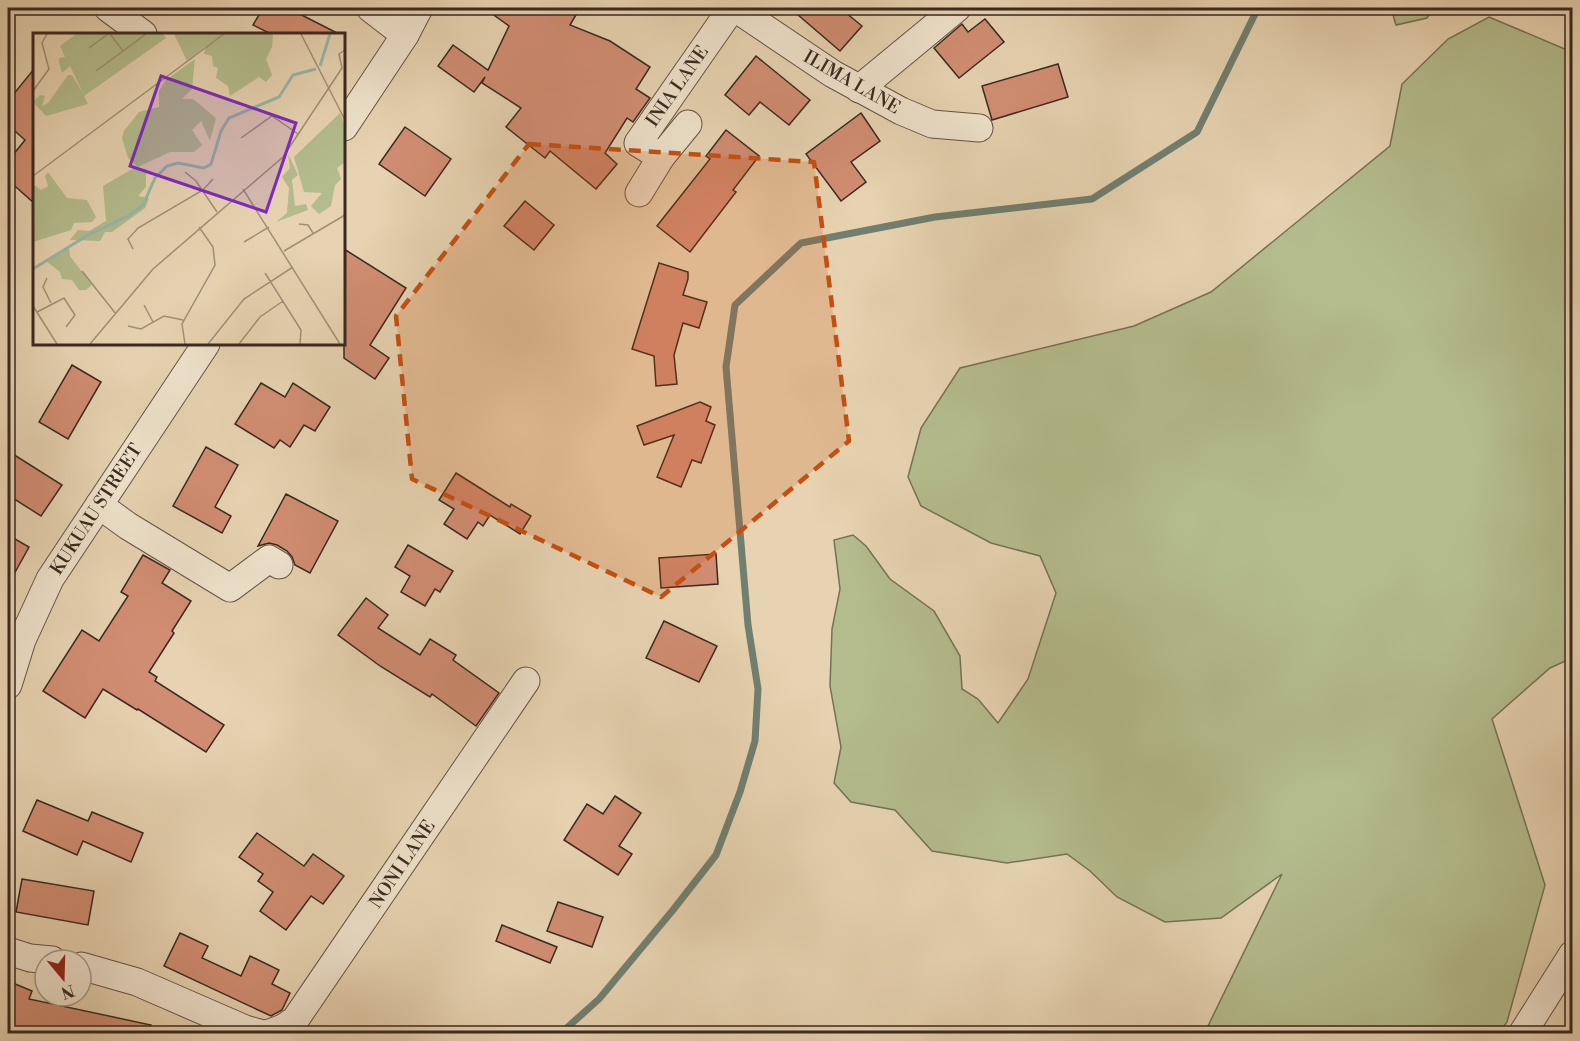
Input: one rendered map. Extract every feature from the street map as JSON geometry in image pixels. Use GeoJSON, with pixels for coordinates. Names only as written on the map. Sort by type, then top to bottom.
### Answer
{"type":"FeatureCollection","features":[{"type":"Feature","properties":{"kind":"street"},"geometry":{"type":"LineString","coordinates":[[108,8],[142,33]]}},
{"type":"Feature","properties":{"kind":"street"},"geometry":{"type":"LineString","coordinates":[[370,8],[405,35]]}},
{"type":"Feature","properties":{"kind":"street"},"geometry":{"type":"LineString","coordinates":[[345,125],[405,35],[419,8]]}},
{"type":"Feature","properties":{"kind":"street","name":"ILIMA LANE"},"geometry":{"type":"LineString","coordinates":[[734,8],[833,74],[901,111],[932,124],[979,128]]}},
{"type":"Feature","properties":{"kind":"street","name":"INIA LANE"},"geometry":{"type":"LineString","coordinates":[[661,157],[638,143],[734,8]]}},
{"type":"Feature","properties":{"kind":"street"},"geometry":{"type":"LineString","coordinates":[[859,89],[957,8]]}},
{"type":"Feature","properties":{"kind":"street"},"geometry":{"type":"LineString","coordinates":[[639,193],[661,157],[688,124]]}},
{"type":"Feature","properties":{"kind":"street","name":"KUKUAU STREET"},"geometry":{"type":"LineString","coordinates":[[8,686],[22,640],[50,579],[205,345]]}},
{"type":"Feature","properties":{"kind":"street"},"geometry":{"type":"LineString","coordinates":[[99,505],[128,526],[230,588],[269,559],[279,566]]}},
{"type":"Feature","properties":{"kind":"street","name":"NONI LANE"},"geometry":{"type":"LineString","coordinates":[[93,969],[137,982],[245,1029],[265,1034],[283,1028],[295,1020],[526,681]]}},
{"type":"Feature","properties":{"kind":"street"},"geometry":{"type":"LineString","coordinates":[[8,951],[33,958]]}},
{"type":"Feature","properties":{"kind":"street"},"geometry":{"type":"LineString","coordinates":[[1522,1034],[1572,955]]}},
{"type":"Feature","properties":{"kind":"highlighted area"},"geometry":{"type":"Polygon","coordinates":[[[529,144],[814,162],[849,441],[661,597],[412,479],[396,316],[529,144]]]}},
{"type":"Feature","properties":{"kind":"green space"},"geometry":{"type":"Polygon","coordinates":[[[1391,8],[1433,8],[1427,18],[1396,25],[1391,8]]]}},
{"type":"Feature","properties":{"kind":"green space"},"geometry":{"type":"Polygon","coordinates":[[[1489,17],[1572,52],[1572,658],[1550,668],[1492,719],[1545,885],[1507,1022],[1499,1033],[1208,1033],[1208,1026],[1282,874],[1221,918],[1165,922],[1117,897],[1090,871],[1067,854],[1007,863],[932,851],[895,810],[851,802],[834,783],[841,747],[830,686],[832,629],[840,589],[834,540],[853,535],[866,546],[890,579],[934,611],[960,656],[962,689],[978,699],[998,723],[1028,679],[1056,593],[1040,556],[991,543],[921,506],[908,477],[921,428],[960,368],[1134,326],[1211,292],[1390,146],[1402,84],[1448,39],[1489,17]]]}},
{"type":"Feature","properties":{"kind":"building"},"geometry":{"type":"Polygon","coordinates":[[[263,8],[288,8],[337,33],[269,33],[253,25],[263,8]]]}},
{"type":"Feature","properties":{"kind":"building"},"geometry":{"type":"Polygon","coordinates":[[[484,8],[580,8],[570,25],[610,41],[650,67],[636,89],[650,98],[633,122],[627,118],[605,153],[617,164],[596,189],[550,151],[545,158],[506,127],[521,108],[482,83],[485,77],[474,92],[438,66],[453,45],[488,70],[509,26],[484,8]]]}},
{"type":"Feature","properties":{"kind":"building"},"geometry":{"type":"Polygon","coordinates":[[[790,8],[840,8],[862,26],[840,51],[790,8]]]}},
{"type":"Feature","properties":{"kind":"building"},"geometry":{"type":"Polygon","coordinates":[[[985,19],[1004,42],[959,78],[934,48],[962,24],[968,32],[985,19]]]}},
{"type":"Feature","properties":{"kind":"building"},"geometry":{"type":"Polygon","coordinates":[[[756,56],[810,100],[789,125],[760,102],[749,115],[725,95],[756,56]]]}},
{"type":"Feature","properties":{"kind":"building"},"geometry":{"type":"Polygon","coordinates":[[[1058,64],[1068,97],[992,120],[982,86],[1058,64]]]}},
{"type":"Feature","properties":{"kind":"building"},"geometry":{"type":"Polygon","coordinates":[[[33,70],[33,202],[8,180],[8,161],[25,140],[8,125],[8,101],[33,70]]]}},
{"type":"Feature","properties":{"kind":"building"},"geometry":{"type":"Polygon","coordinates":[[[861,113],[880,141],[851,162],[866,182],[841,201],[806,154],[861,113]]]}},
{"type":"Feature","properties":{"kind":"building"},"geometry":{"type":"Polygon","coordinates":[[[405,127],[451,159],[425,196],[379,164],[405,127]]]}},
{"type":"Feature","properties":{"kind":"building"},"geometry":{"type":"Polygon","coordinates":[[[726,130],[759,156],[733,190],[736,192],[690,252],[657,226],[710,159],[706,156],[726,130]]]}},
{"type":"Feature","properties":{"kind":"building"},"geometry":{"type":"Polygon","coordinates":[[[525,201],[554,225],[534,250],[504,226],[525,201]]]}},
{"type":"Feature","properties":{"kind":"building"},"geometry":{"type":"Polygon","coordinates":[[[345,250],[406,288],[370,345],[389,358],[375,379],[344,358],[345,250]]]}},
{"type":"Feature","properties":{"kind":"building"},"geometry":{"type":"Polygon","coordinates":[[[659,263],[688,272],[683,295],[707,302],[699,328],[683,323],[674,355],[677,384],[656,386],[654,356],[632,349],[659,263]]]}},
{"type":"Feature","properties":{"kind":"building"},"geometry":{"type":"Polygon","coordinates":[[[72,365],[101,382],[68,439],[39,422],[72,365]]]}},
{"type":"Feature","properties":{"kind":"building"},"geometry":{"type":"Polygon","coordinates":[[[261,383],[285,397],[293,383],[330,407],[315,431],[304,425],[290,447],[280,440],[274,448],[235,424],[261,383]]]}},
{"type":"Feature","properties":{"kind":"building"},"geometry":{"type":"Polygon","coordinates":[[[700,402],[711,407],[706,421],[715,425],[701,463],[692,460],[681,487],[657,477],[674,435],[644,445],[637,426],[700,402]]]}},
{"type":"Feature","properties":{"kind":"building"},"geometry":{"type":"Polygon","coordinates":[[[206,447],[238,465],[215,507],[231,516],[222,533],[173,506],[206,447]]]}},
{"type":"Feature","properties":{"kind":"building"},"geometry":{"type":"Polygon","coordinates":[[[8,451],[62,485],[41,516],[8,495],[8,451]]]}},
{"type":"Feature","properties":{"kind":"building"},"geometry":{"type":"Polygon","coordinates":[[[456,473],[510,507],[511,504],[531,516],[520,534],[490,515],[483,526],[478,522],[467,539],[444,524],[454,509],[439,500],[456,473]]]}},
{"type":"Feature","properties":{"kind":"building"},"geometry":{"type":"Polygon","coordinates":[[[286,494],[338,521],[310,573],[295,565],[287,551],[277,545],[269,543],[258,546],[286,494]]]}},
{"type":"Feature","properties":{"kind":"building"},"geometry":{"type":"Polygon","coordinates":[[[8,535],[29,547],[8,585],[8,535]]]}},
{"type":"Feature","properties":{"kind":"building"},"geometry":{"type":"Polygon","coordinates":[[[408,545],[453,571],[440,592],[435,589],[425,606],[401,592],[410,576],[395,567],[408,545]]]}},
{"type":"Feature","properties":{"kind":"building"},"geometry":{"type":"Polygon","coordinates":[[[716,554],[718,584],[661,588],[659,558],[716,554]]]}},
{"type":"Feature","properties":{"kind":"building"},"geometry":{"type":"Polygon","coordinates":[[[143,555],[170,570],[162,583],[191,601],[149,672],[157,677],[155,681],[224,725],[206,752],[103,689],[85,718],[43,691],[82,630],[99,641],[128,596],[121,592],[143,555]]]}},
{"type":"Feature","properties":{"kind":"building"},"geometry":{"type":"Polygon","coordinates":[[[366,598],[388,615],[378,628],[420,655],[430,639],[456,655],[453,660],[499,693],[476,726],[432,694],[430,697],[380,666],[338,635],[366,598]]]}},
{"type":"Feature","properties":{"kind":"building"},"geometry":{"type":"Polygon","coordinates":[[[664,621],[717,646],[699,682],[646,658],[664,621]]]}},
{"type":"Feature","properties":{"kind":"building"},"geometry":{"type":"Polygon","coordinates":[[[615,796],[641,813],[619,846],[632,854],[618,875],[564,840],[587,804],[603,814],[615,796]]]}},
{"type":"Feature","properties":{"kind":"building"},"geometry":{"type":"Polygon","coordinates":[[[37,800],[88,821],[92,812],[143,833],[131,862],[83,841],[77,855],[23,831],[37,800]]]}},
{"type":"Feature","properties":{"kind":"building"},"geometry":{"type":"Polygon","coordinates":[[[257,833],[304,866],[313,854],[344,876],[323,904],[311,896],[286,930],[260,911],[273,892],[258,881],[263,874],[239,857],[257,833]]]}},
{"type":"Feature","properties":{"kind":"building"},"geometry":{"type":"Polygon","coordinates":[[[22,879],[94,891],[88,925],[16,912],[22,879]]]}},
{"type":"Feature","properties":{"kind":"building"},"geometry":{"type":"Polygon","coordinates":[[[558,902],[603,917],[592,947],[547,931],[558,902]]]}},
{"type":"Feature","properties":{"kind":"building"},"geometry":{"type":"Polygon","coordinates":[[[502,925],[557,947],[550,963],[496,941],[502,925]]]}},
{"type":"Feature","properties":{"kind":"building"},"geometry":{"type":"Polygon","coordinates":[[[180,933],[208,946],[202,958],[241,976],[250,956],[279,970],[272,984],[290,993],[282,1010],[271,1016],[164,966],[180,933]]]}},
{"type":"Feature","properties":{"kind":"building"},"geometry":{"type":"Polygon","coordinates":[[[8,981],[32,991],[29,999],[33,1000],[33,1008],[71,1008],[151,1025],[150,1034],[28,1034],[8,1025],[8,981]]]}},
{"type":"Feature","properties":{"kind":"waterway"},"geometry":{"type":"LineString","coordinates":[[560,1034],[599,999],[716,855],[740,792],[755,741],[758,689],[748,625],[726,367],[735,305],[801,243],[935,217],[1092,199],[1197,132],[1258,8]]}}]}
